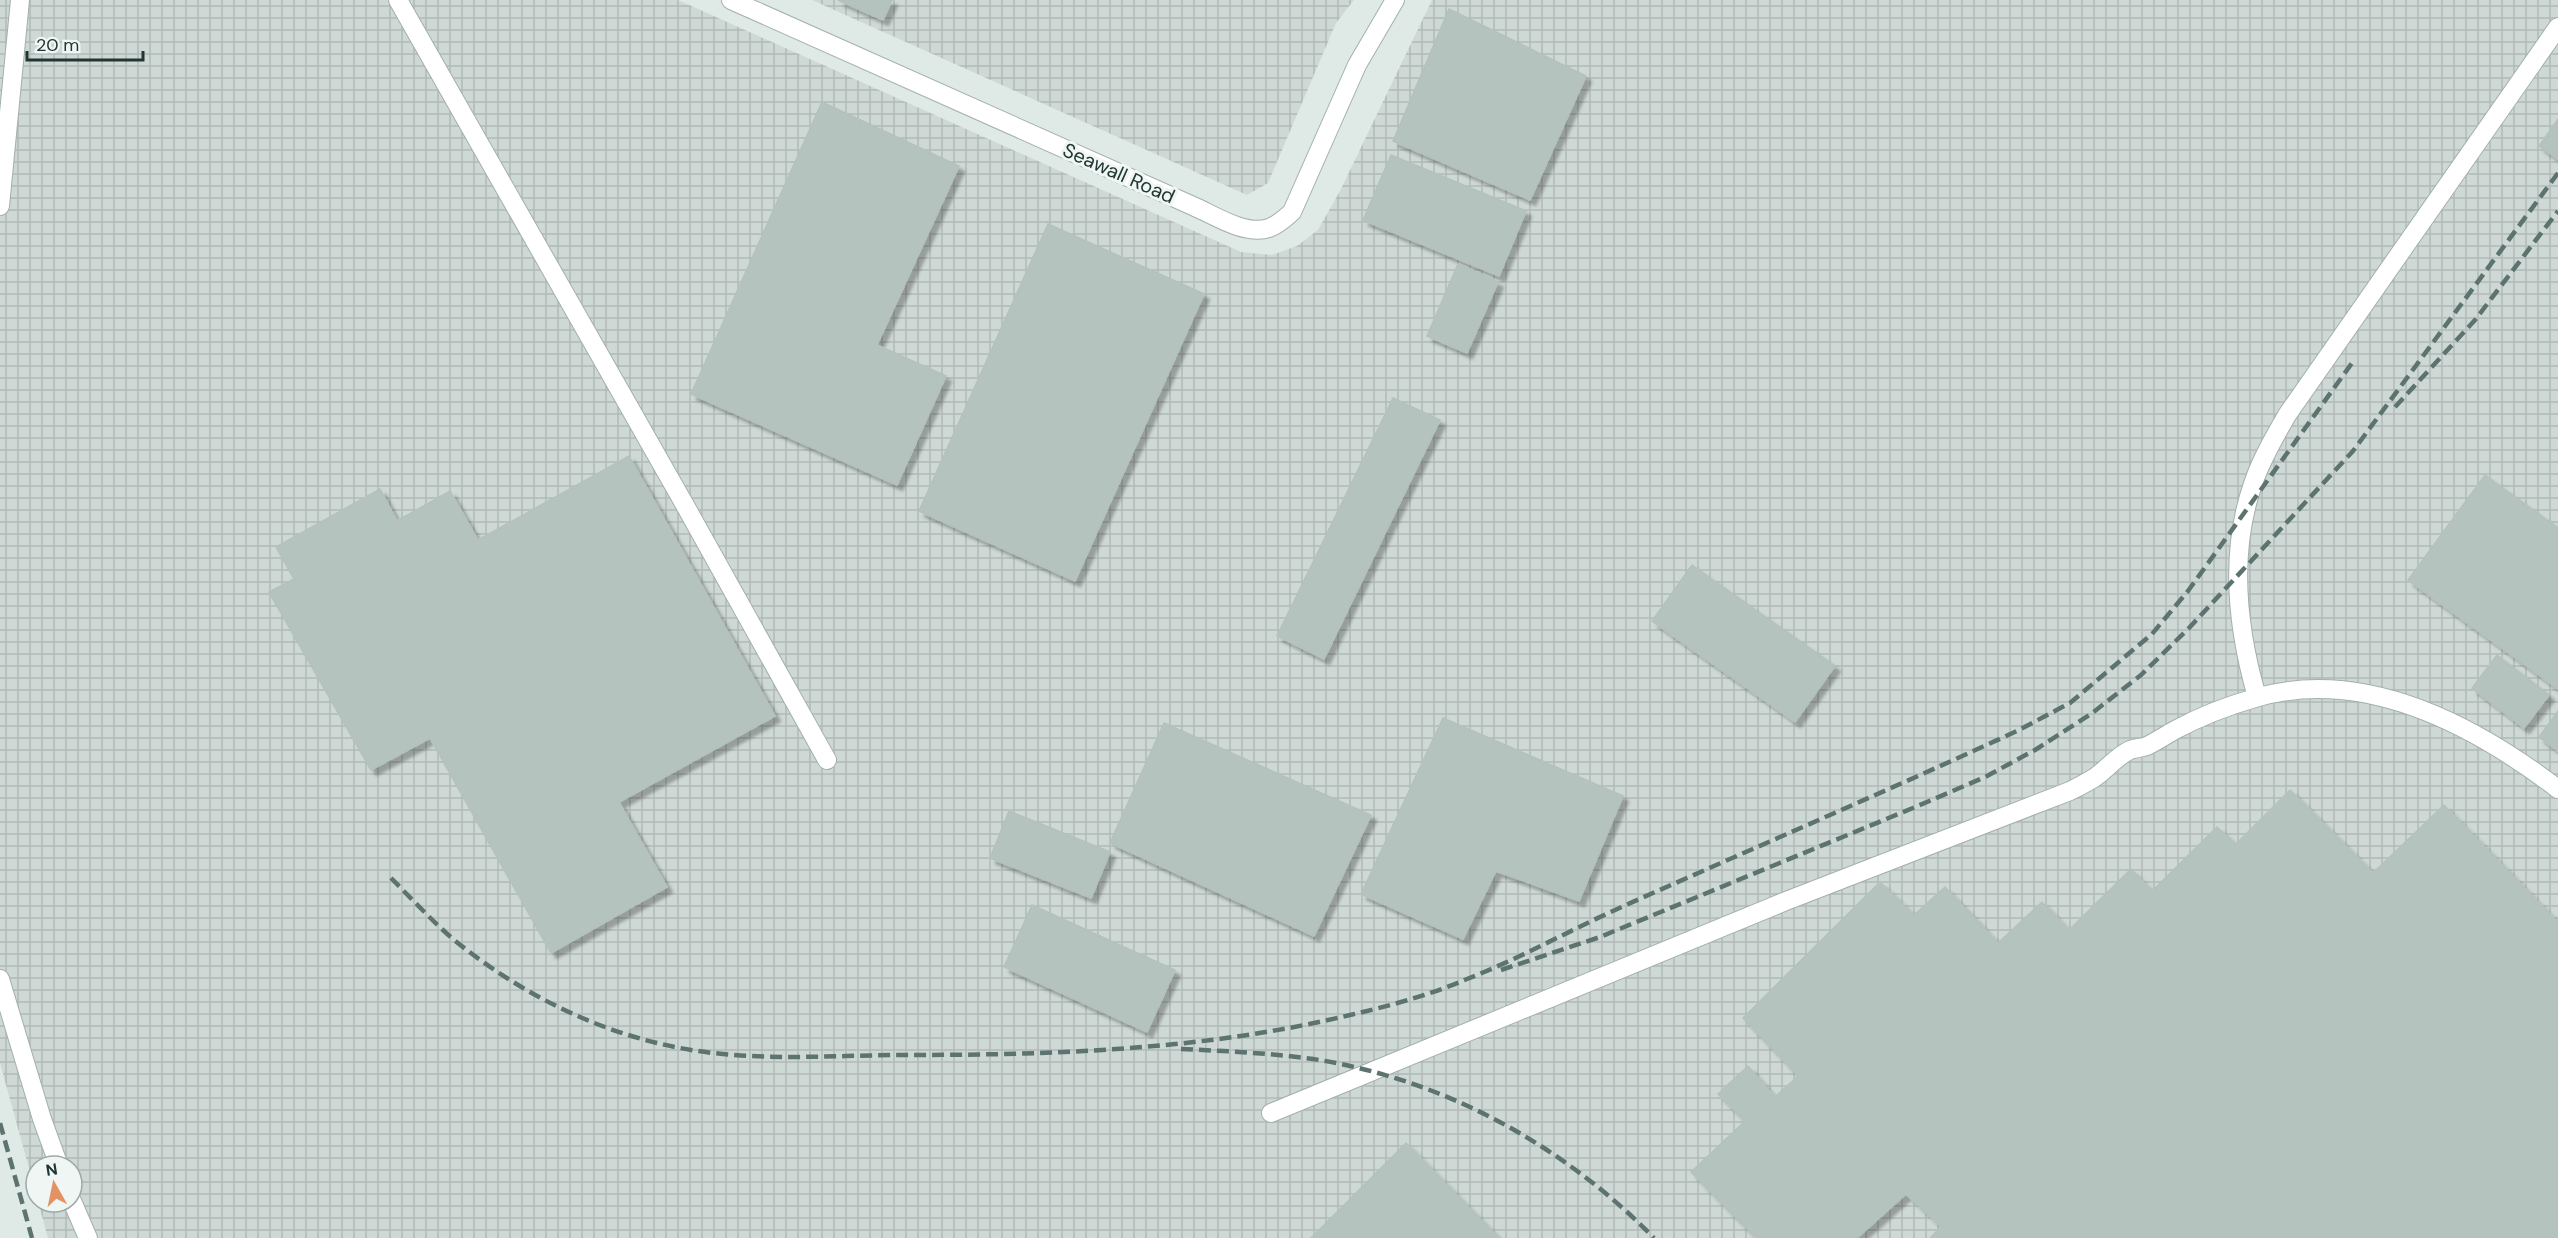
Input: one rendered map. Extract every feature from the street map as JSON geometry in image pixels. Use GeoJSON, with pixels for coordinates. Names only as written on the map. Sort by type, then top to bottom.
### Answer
{"type":"FeatureCollection","features":[{"type":"Feature","properties":{"kind":"street"},"geometry":{"type":"LineString","coordinates":[[0,206],[20,0]]}},
{"type":"Feature","properties":{"kind":"street"},"geometry":{"type":"LineString","coordinates":[[398,0],[827,760]]}},
{"type":"Feature","properties":{"kind":"street","name":"Seawall Road"},"geometry":{"type":"LineString","coordinates":[[731,0],[1193,206],[1251,229],[1268,229],[1292,212],[1358,65],[1395,0]]}},
{"type":"Feature","properties":{"kind":"street"},"geometry":{"type":"LineString","coordinates":[[2257,697],[2242,636],[2238,574],[2244,513],[2262,461],[2287,415],[2558,27]]}},
{"type":"Feature","properties":{"kind":"street"},"geometry":{"type":"LineString","coordinates":[[1270,1113],[1797,897],[2049,800],[2093,779],[2128,751],[2147,746],[2206,714],[2257,697],[2309,689],[2361,693],[2392,700],[2446,719],[2474,733],[2558,789]]}},
{"type":"Feature","properties":{"kind":"street"},"geometry":{"type":"LineString","coordinates":[[0,979],[55,1154]]}},
{"type":"Feature","properties":{"kind":"street"},"geometry":{"type":"LineString","coordinates":[[78,1214],[88,1238]]}},
{"type":"Feature","properties":{"kind":"shaded area"},"geometry":{"type":"Polygon","coordinates":[[[0,0],[678,0],[1241,252],[1272,255],[1297,246],[1318,230],[1340,191],[1432,0],[2558,0],[2558,1238],[48,1238],[41,1214],[84,1214],[84,1154],[25,1154],[0,1063],[0,0]]]}},
{"type":"Feature","properties":{"kind":"shaded area"},"geometry":{"type":"Polygon","coordinates":[[[812,0],[1354,0],[1336,23],[1268,183],[1247,195],[812,0]]]}},
{"type":"Feature","properties":{"kind":"building"},"geometry":{"type":"Polygon","coordinates":[[[838,0],[892,0],[883,20],[838,0]]]}},
{"type":"Feature","properties":{"kind":"building"},"geometry":{"type":"Polygon","coordinates":[[[1449,9],[1586,76],[1530,200],[1393,141],[1449,9]]]}},
{"type":"Feature","properties":{"kind":"building"},"geometry":{"type":"Polygon","coordinates":[[[822,102],[959,166],[877,345],[946,376],[897,485],[691,394],[822,102]]]}},
{"type":"Feature","properties":{"kind":"building"},"geometry":{"type":"Polygon","coordinates":[[[2558,119],[2558,159],[2539,146],[2558,119]]]}},
{"type":"Feature","properties":{"kind":"building"},"geometry":{"type":"Polygon","coordinates":[[[1391,155],[1526,211],[1499,276],[1363,220],[1391,155]]]}},
{"type":"Feature","properties":{"kind":"building"},"geometry":{"type":"Polygon","coordinates":[[[1048,224],[1204,294],[1075,581],[919,511],[1048,224]]]}},
{"type":"Feature","properties":{"kind":"building"},"geometry":{"type":"Polygon","coordinates":[[[1458,264],[1498,282],[1467,353],[1427,336],[1458,264]]]}},
{"type":"Feature","properties":{"kind":"building"},"geometry":{"type":"Polygon","coordinates":[[[1393,398],[1440,420],[1324,659],[1277,636],[1393,398]]]}},
{"type":"Feature","properties":{"kind":"building"},"geometry":{"type":"Polygon","coordinates":[[[629,456],[775,716],[619,802],[667,887],[551,953],[430,738],[371,770],[269,592],[294,579],[276,547],[380,489],[397,521],[450,491],[478,540],[629,456]]]}},
{"type":"Feature","properties":{"kind":"building"},"geometry":{"type":"Polygon","coordinates":[[[2485,475],[2558,528],[2558,689],[2408,580],[2485,475]]]}},
{"type":"Feature","properties":{"kind":"building"},"geometry":{"type":"Polygon","coordinates":[[[1692,565],[1835,666],[1795,722],[1652,621],[1692,565]]]}},
{"type":"Feature","properties":{"kind":"building"},"geometry":{"type":"Polygon","coordinates":[[[2497,655],[2549,695],[2524,728],[2472,688],[2497,655]]]}},
{"type":"Feature","properties":{"kind":"building"},"geometry":{"type":"Polygon","coordinates":[[[2558,711],[2558,751],[2539,737],[2558,711]]]}},
{"type":"Feature","properties":{"kind":"building"},"geometry":{"type":"Polygon","coordinates":[[[1443,718],[1623,796],[1579,901],[1496,871],[1463,939],[1361,894],[1443,718]]]}},
{"type":"Feature","properties":{"kind":"building"},"geometry":{"type":"Polygon","coordinates":[[[1164,723],[1371,815],[1314,936],[1110,843],[1164,723]]]}},
{"type":"Feature","properties":{"kind":"building"},"geometry":{"type":"Polygon","coordinates":[[[2290,790],[2373,873],[2444,805],[2558,922],[2558,1238],[1930,1238],[1941,1227],[1906,1194],[1857,1238],[1756,1238],[1691,1172],[1745,1121],[1718,1094],[1748,1066],[1775,1097],[1798,1076],[1743,1018],[1880,882],[1914,915],[1945,887],[1998,943],[2042,902],[2069,930],[2131,869],[2152,891],[2217,827],[2236,844],[2290,790]]]}},
{"type":"Feature","properties":{"kind":"building"},"geometry":{"type":"Polygon","coordinates":[[[1009,811],[1110,852],[1091,898],[990,858],[1009,811]]]}},
{"type":"Feature","properties":{"kind":"building"},"geometry":{"type":"Polygon","coordinates":[[[1032,905],[1175,970],[1147,1032],[1004,967],[1032,905]]]}},
{"type":"Feature","properties":{"kind":"building"},"geometry":{"type":"Polygon","coordinates":[[[1406,1143],[1499,1238],[1311,1238],[1406,1143]]]}},
{"type":"Feature","properties":{"kind":"railway"},"geometry":{"type":"LineString","coordinates":[[1501,970],[1600,937],[1985,777],[2035,750],[2091,714],[2141,675],[2189,628],[2353,451],[2558,173]]}},
{"type":"Feature","properties":{"kind":"railway"},"geometry":{"type":"LineString","coordinates":[[2395,407],[2475,320],[2558,211]]}},
{"type":"Feature","properties":{"kind":"railway"},"geometry":{"type":"LineString","coordinates":[[391,878],[453,939],[483,962],[546,1001],[579,1017],[649,1041],[723,1054],[791,1057],[1073,1052],[1240,1036],[1295,1027],[1380,1008],[1439,990],[1487,971],[1626,905],[2017,731],[2070,703],[2152,634],[2188,591],[2352,363]]}},
{"type":"Feature","properties":{"kind":"railway"},"geometry":{"type":"LineString","coordinates":[[1181,1049],[1313,1059],[1408,1082],[1454,1100],[1498,1121],[1581,1174],[1619,1204],[1654,1238]]}},
{"type":"Feature","properties":{"kind":"railway"},"geometry":{"type":"LineString","coordinates":[[0,1123],[32,1238]]}}]}
